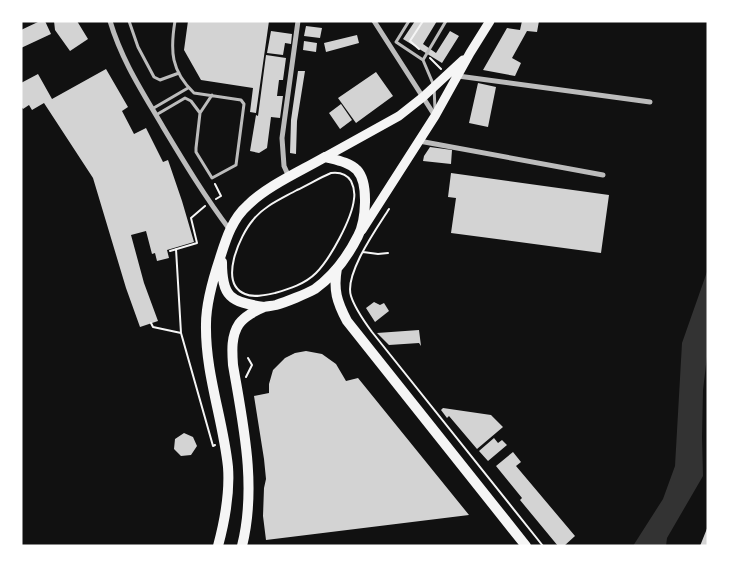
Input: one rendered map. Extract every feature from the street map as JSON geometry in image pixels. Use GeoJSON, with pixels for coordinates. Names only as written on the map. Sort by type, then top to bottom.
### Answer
{"type":"FeatureCollection","features":[{"type":"Feature","properties":{"kind":"main road"},"geometry":{"type":"LineString","coordinates":[[242,546],[249,509],[248,467],[246,441],[232,353],[233,338],[240,324],[250,315],[264,307],[310,292],[337,268],[435,116],[490,21]]}},
{"type":"Feature","properties":{"kind":"main road"},"geometry":{"type":"LineString","coordinates":[[218,546],[224,524],[228,493],[228,468],[215,402],[207,347],[206,323],[209,297],[222,250],[230,230],[238,215],[263,193],[399,116],[423,97],[470,53]]}},
{"type":"Feature","properties":{"kind":"main road"},"geometry":{"type":"LineString","coordinates":[[325,157],[352,166],[356,169],[364,184],[366,197],[359,234]]}},
{"type":"Feature","properties":{"kind":"main road"},"geometry":{"type":"LineString","coordinates":[[222,250],[222,274],[224,286],[228,294],[235,300],[246,304],[264,307]]}},
{"type":"Feature","properties":{"kind":"main road"},"geometry":{"type":"LineString","coordinates":[[337,268],[335,280],[336,298],[347,321],[526,546]]}},
{"type":"Feature","properties":{"kind":"street"},"geometry":{"type":"LineString","coordinates":[[110,21],[122,56],[152,109],[210,203],[230,230]]}},
{"type":"Feature","properties":{"kind":"street"},"geometry":{"type":"LineString","coordinates":[[289,177],[284,166],[282,138],[298,21]]}},
{"type":"Feature","properties":{"kind":"street"},"geometry":{"type":"LineString","coordinates":[[374,21],[435,116]]}},
{"type":"Feature","properties":{"kind":"street"},"geometry":{"type":"LineString","coordinates":[[458,76],[650,102]]}},
{"type":"Feature","properties":{"kind":"street"},"geometry":{"type":"LineString","coordinates":[[419,141],[603,175]]}},
{"type":"Feature","properties":{"kind":"lane"},"geometry":{"type":"LineString","coordinates":[[129,21],[138,47],[154,77],[160,80],[179,73]]}},
{"type":"Feature","properties":{"kind":"lane"},"geometry":{"type":"LineString","coordinates":[[175,21],[173,60],[188,88],[194,93],[212,95],[242,100],[244,104],[236,165],[212,178],[196,152],[200,113],[212,95]]}},
{"type":"Feature","properties":{"kind":"lane"},"geometry":{"type":"LineString","coordinates":[[409,21],[396,42],[423,60],[434,86],[435,116]]}},
{"type":"Feature","properties":{"kind":"lane"},"geometry":{"type":"LineString","coordinates":[[423,60],[446,21]]}},
{"type":"Feature","properties":{"kind":"lane"},"geometry":{"type":"LineString","coordinates":[[152,109],[188,88]]}},
{"type":"Feature","properties":{"kind":"lane"},"geometry":{"type":"LineString","coordinates":[[156,115],[194,93]]}},
{"type":"Feature","properties":{"kind":"lane"},"geometry":{"type":"LineString","coordinates":[[185,98],[191,101],[200,113]]}},
{"type":"Feature","properties":{"kind":"path"},"geometry":{"type":"LineString","coordinates":[[410,41],[424,21]]}},
{"type":"Feature","properties":{"kind":"path"},"geometry":{"type":"LineString","coordinates":[[340,173],[346,175],[352,182],[354,199],[351,213],[344,228],[322,266],[315,274],[299,284],[278,292],[260,295],[246,295],[239,290],[232,280],[233,267],[239,243],[245,231],[252,220],[268,206],[327,175],[340,173]]}},
{"type":"Feature","properties":{"kind":"path"},"geometry":{"type":"LineString","coordinates":[[170,251],[197,243],[191,218],[221,196],[212,178]]}},
{"type":"Feature","properties":{"kind":"path"},"geometry":{"type":"LineString","coordinates":[[389,208],[353,271],[350,282],[350,295],[358,312],[372,332],[542,546]]}},
{"type":"Feature","properties":{"kind":"path"},"geometry":{"type":"LineString","coordinates":[[176,249],[181,333],[213,446],[224,444]]}},
{"type":"Feature","properties":{"kind":"path"},"geometry":{"type":"LineString","coordinates":[[363,252],[388,253]]}},
{"type":"Feature","properties":{"kind":"path"},"geometry":{"type":"LineString","coordinates":[[152,323],[153,327],[181,333]]}},
{"type":"Feature","properties":{"kind":"shaded area"},"geometry":{"type":"Polygon","coordinates":[[[708,269],[708,348],[703,390],[703,476],[667,538],[666,546],[633,546],[663,499],[675,466],[682,343],[708,269]]]}},
{"type":"Feature","properties":{"kind":"building"},"geometry":{"type":"Polygon","coordinates":[[[40,21],[45,21],[51,34],[21,48],[21,30],[40,21]]]}},
{"type":"Feature","properties":{"kind":"building"},"geometry":{"type":"Polygon","coordinates":[[[54,21],[77,21],[88,39],[70,51],[55,30],[54,21]]]}},
{"type":"Feature","properties":{"kind":"building"},"geometry":{"type":"Polygon","coordinates":[[[188,21],[269,21],[256,113],[250,112],[253,88],[201,80],[184,50],[188,21]]]}},
{"type":"Feature","properties":{"kind":"building"},"geometry":{"type":"Polygon","coordinates":[[[415,21],[437,21],[423,44],[436,53],[450,31],[459,36],[442,63],[403,39],[415,21]]]}},
{"type":"Feature","properties":{"kind":"building"},"geometry":{"type":"Polygon","coordinates":[[[522,21],[539,21],[537,32],[527,31],[512,58],[521,63],[515,76],[483,70],[507,28],[520,30],[522,21]]]}},
{"type":"Feature","properties":{"kind":"building"},"geometry":{"type":"Polygon","coordinates":[[[306,26],[322,28],[320,38],[304,36],[306,26]]]}},
{"type":"Feature","properties":{"kind":"building"},"geometry":{"type":"Polygon","coordinates":[[[271,31],[292,34],[291,44],[285,43],[283,55],[267,53],[271,31]]]}},
{"type":"Feature","properties":{"kind":"building"},"geometry":{"type":"Polygon","coordinates":[[[357,35],[359,43],[326,52],[324,43],[357,35]]]}},
{"type":"Feature","properties":{"kind":"building"},"geometry":{"type":"Polygon","coordinates":[[[304,41],[317,43],[316,52],[303,50],[304,41]]]}},
{"type":"Feature","properties":{"kind":"building"},"geometry":{"type":"Polygon","coordinates":[[[266,55],[286,58],[283,80],[279,80],[277,96],[283,96],[280,118],[271,117],[267,148],[259,153],[250,151],[256,115],[258,116],[266,55]]]}},
{"type":"Feature","properties":{"kind":"building"},"geometry":{"type":"Polygon","coordinates":[[[106,69],[128,107],[122,111],[134,134],[146,128],[163,162],[168,160],[194,242],[167,250],[169,258],[157,261],[155,253],[152,254],[146,231],[131,235],[144,283],[158,321],[140,327],[126,288],[93,178],[44,103],[32,110],[29,105],[23,109],[21,106],[21,83],[38,74],[52,99],[106,69]]]}},
{"type":"Feature","properties":{"kind":"building"},"geometry":{"type":"Polygon","coordinates":[[[298,71],[305,71],[297,121],[296,154],[290,153],[291,120],[298,71]]]}},
{"type":"Feature","properties":{"kind":"building"},"geometry":{"type":"Polygon","coordinates":[[[376,72],[393,96],[356,123],[338,98],[376,72]]]}},
{"type":"Feature","properties":{"kind":"building"},"geometry":{"type":"Polygon","coordinates":[[[478,83],[496,87],[488,127],[469,123],[478,83]]]}},
{"type":"Feature","properties":{"kind":"building"},"geometry":{"type":"Polygon","coordinates":[[[341,104],[352,120],[340,129],[329,113],[341,104]]]}},
{"type":"Feature","properties":{"kind":"building"},"geometry":{"type":"Polygon","coordinates":[[[430,147],[452,150],[451,164],[423,161],[430,147]]]}},
{"type":"Feature","properties":{"kind":"building"},"geometry":{"type":"Polygon","coordinates":[[[451,173],[609,195],[601,253],[451,233],[456,198],[448,197],[451,173]]]}},
{"type":"Feature","properties":{"kind":"building"},"geometry":{"type":"Polygon","coordinates":[[[374,302],[380,305],[384,303],[389,311],[375,322],[366,308],[374,302]]]}},
{"type":"Feature","properties":{"kind":"building"},"geometry":{"type":"Polygon","coordinates":[[[419,330],[421,346],[419,343],[389,345],[377,333],[419,330]]]}},
{"type":"Feature","properties":{"kind":"building"},"geometry":{"type":"Polygon","coordinates":[[[306,351],[322,354],[336,364],[346,381],[358,378],[469,515],[266,540],[263,516],[266,479],[254,396],[269,393],[269,384],[273,370],[285,358],[295,353],[306,351]]]}},
{"type":"Feature","properties":{"kind":"building"},"geometry":{"type":"Polygon","coordinates":[[[443,408],[491,415],[503,427],[477,449],[449,416],[447,418],[441,410],[443,408]]]}},
{"type":"Feature","properties":{"kind":"building"},"geometry":{"type":"Polygon","coordinates":[[[184,433],[193,437],[197,446],[191,455],[181,456],[174,449],[175,439],[184,433]]]}},
{"type":"Feature","properties":{"kind":"building"},"geometry":{"type":"Polygon","coordinates":[[[494,438],[498,443],[502,440],[507,445],[488,461],[479,451],[494,438]]]}},
{"type":"Feature","properties":{"kind":"building"},"geometry":{"type":"Polygon","coordinates":[[[513,452],[521,462],[516,466],[575,536],[564,546],[558,546],[520,500],[522,498],[496,466],[513,452]]]}},
{"type":"Feature","properties":{"kind":"building"},"geometry":{"type":"Polygon","coordinates":[[[708,526],[708,546],[700,546],[708,526]]]}}]}
